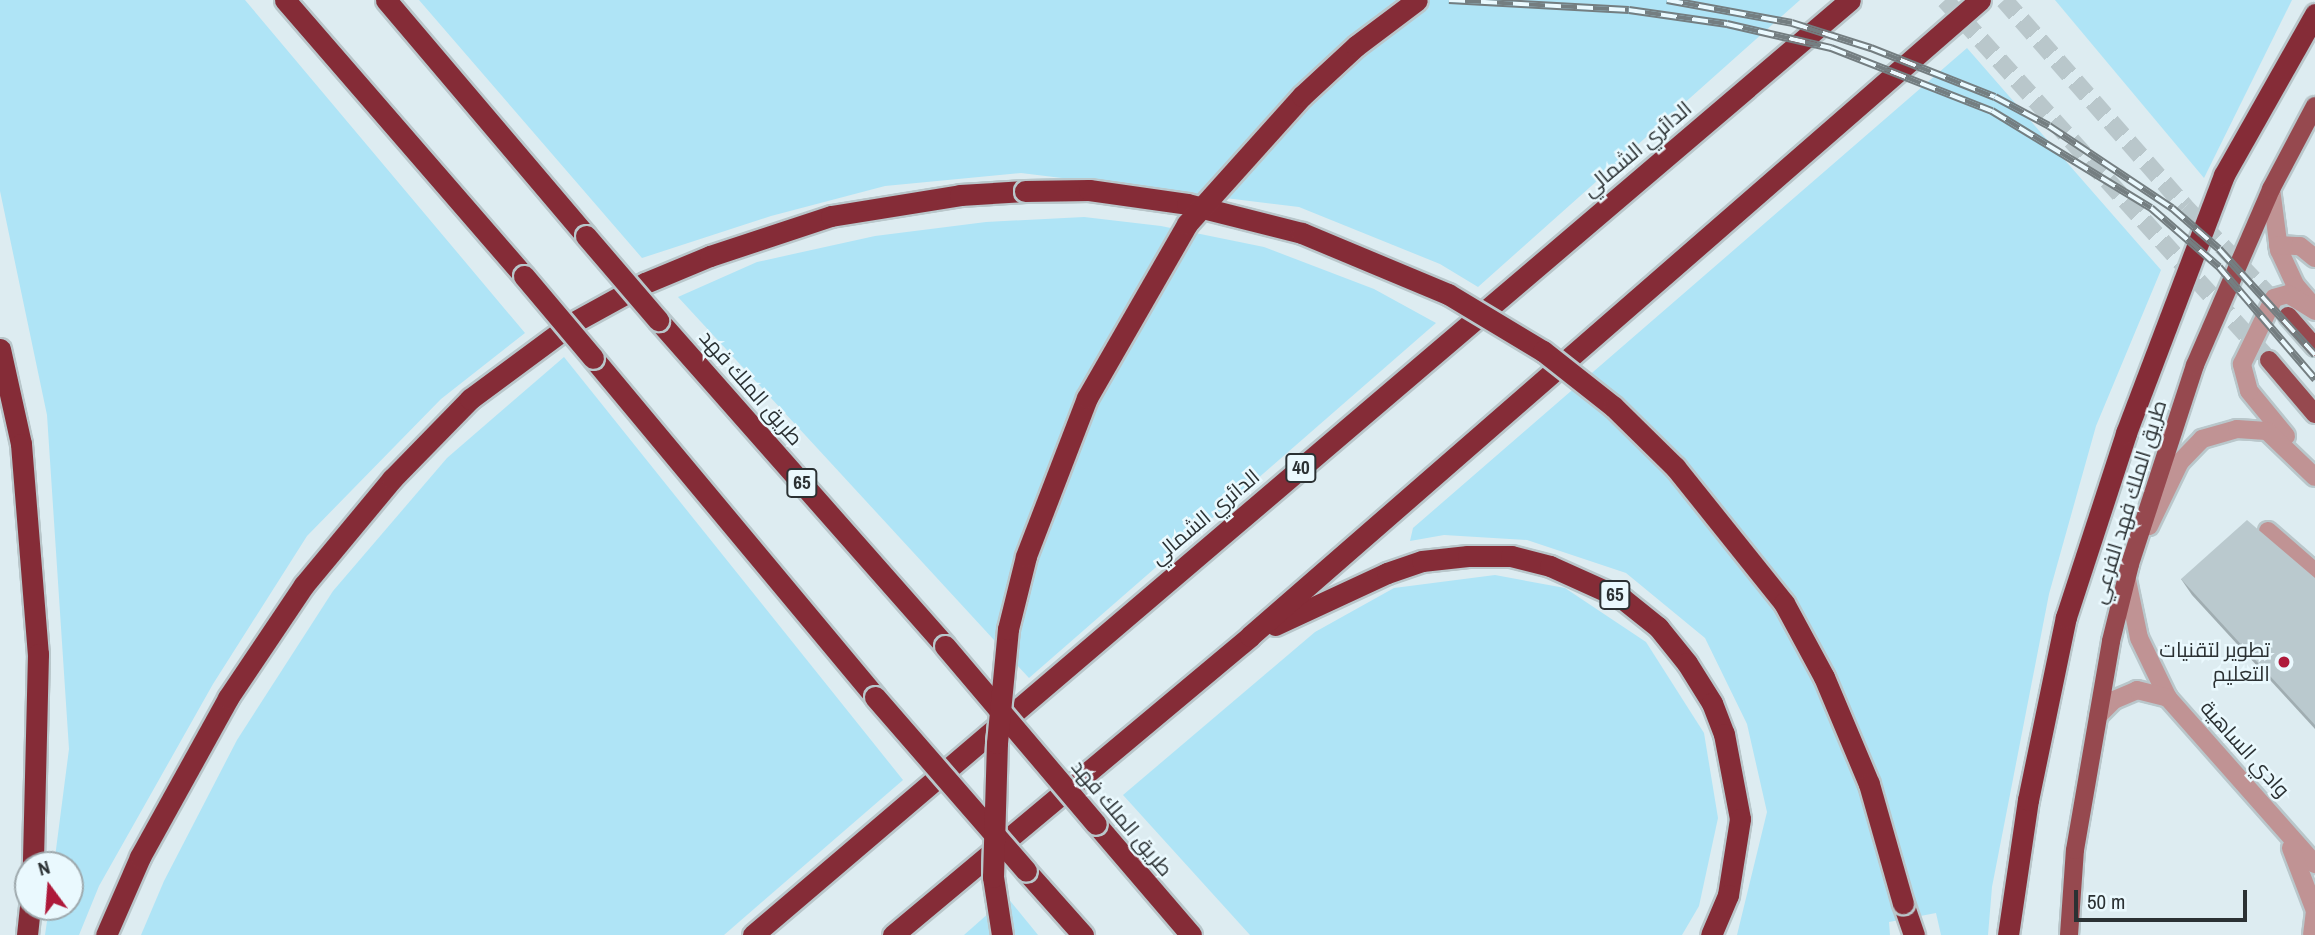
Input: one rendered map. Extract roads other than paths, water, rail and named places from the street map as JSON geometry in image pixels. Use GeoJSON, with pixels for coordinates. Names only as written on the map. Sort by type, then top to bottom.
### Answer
{"type":"FeatureCollection","features":[{"type":"Feature","properties":{"kind":"highway"},"geometry":{"type":"LineString","coordinates":[[285,0],[524,276],[875,697],[1083,935]]}},
{"type":"Feature","properties":{"kind":"highway","name":"طريق الملك فهد"},"geometry":{"type":"LineString","coordinates":[[386,0],[658,320],[945,646],[1191,935]]}},
{"type":"Feature","properties":{"kind":"highway"},"geometry":{"type":"LineString","coordinates":[[1002,935],[993,877],[997,743],[1008,629],[1047,493],[1087,398],[1187,224],[1302,96],[1356,46],[1418,0]]}},
{"type":"Feature","properties":{"kind":"highway","name":"الدائري الشمالي"},"geometry":{"type":"LineString","coordinates":[[752,935],[1850,0]]}},
{"type":"Feature","properties":{"kind":"highway"},"geometry":{"type":"LineString","coordinates":[[893,935],[1251,636],[1980,0]]}},
{"type":"Feature","properties":{"kind":"highway"},"geometry":{"type":"LineString","coordinates":[[2008,935],[2028,800],[2066,617],[2126,433],[2224,175],[2315,14]]}},
{"type":"Feature","properties":{"kind":"highway"},"geometry":{"type":"LineString","coordinates":[[106,935],[140,857],[228,698],[304,585],[392,479],[470,399],[574,322],[645,283],[710,256],[831,216],[960,195],[1089,190],[1187,204],[1302,233],[1458,300],[1542,351],[1614,408],[1675,467],[1784,603],[1824,677],[1869,784],[1914,935]]}},
{"type":"Feature","properties":{"kind":"highway"},"geometry":{"type":"LineString","coordinates":[[0,349],[21,444],[38,654],[33,851]]}},
{"type":"Feature","properties":{"kind":"highway","name":"65"},"geometry":{"type":"LineString","coordinates":[[1251,636],[1387,573],[1422,561],[1468,556],[1511,556],[1550,566],[1623,599],[1658,627],[1687,663],[1712,703],[1724,734],[1740,819],[1728,895],[1711,935]]}},
{"type":"Feature","properties":{"kind":"highway","name":"65"},"geometry":{"type":"LineString","coordinates":[[1119,853],[1209,935]]}},
{"type":"Feature","properties":{"kind":"main road","name":"طريق الملك فهد الفرعي"},"geometry":{"type":"LineString","coordinates":[[2069,935],[2076,850],[2098,716],[2129,572],[2195,365],[2271,189],[2315,106]]}},
{"type":"Feature","properties":{"kind":"main road"},"geometry":{"type":"LineString","coordinates":[[2288,316],[2315,347]]}},
{"type":"Feature","properties":{"kind":"main road"},"geometry":{"type":"LineString","coordinates":[[2269,360],[2315,414]]}},
{"type":"Feature","properties":{"kind":"lane"},"geometry":{"type":"LineString","coordinates":[[2271,189],[2278,245],[2295,286],[2315,309]]}},
{"type":"Feature","properties":{"kind":"lane"},"geometry":{"type":"LineString","coordinates":[[2278,245],[2300,246],[2315,258]]}},
{"type":"Feature","properties":{"kind":"lane"},"geometry":{"type":"LineString","coordinates":[[2315,309],[2288,294],[2274,298],[2242,364],[2249,391],[2315,474]]}},
{"type":"Feature","properties":{"kind":"lane"},"geometry":{"type":"LineString","coordinates":[[2129,572],[2179,462],[2202,439],[2237,429],[2267,431],[2315,474]]}},
{"type":"Feature","properties":{"kind":"lane"},"geometry":{"type":"LineString","coordinates":[[2268,531],[2315,572]]}},
{"type":"Feature","properties":{"kind":"lane","name":"وادي الساهية"},"geometry":{"type":"LineString","coordinates":[[2129,572],[2139,638],[2168,698],[2271,811],[2315,864]]}},
{"type":"Feature","properties":{"kind":"lane","name":"وادي الساهية"},"geometry":{"type":"LineString","coordinates":[[2098,716],[2114,700],[2137,690],[2168,698]]}},
{"type":"Feature","properties":{"kind":"lane"},"geometry":{"type":"LineString","coordinates":[[2271,811],[2303,870],[2315,911],[2312,935]]}},
{"type":"Feature","properties":{"kind":"tunnel"},"geometry":{"type":"LineString","coordinates":[[1945,0],[2269,360]]}},
{"type":"Feature","properties":{"kind":"tunnel"},"geometry":{"type":"LineString","coordinates":[[2004,0],[2185,207],[2288,316]]}},
{"type":"Feature","properties":{"kind":"railway"},"geometry":{"type":"LineString","coordinates":[[1449,0],[1629,10],[1727,24],[1831,48],[1992,111],[2151,208],[2219,267],[2315,379]]}},
{"type":"Feature","properties":{"kind":"railway"},"geometry":{"type":"LineString","coordinates":[[1667,0],[1792,23],[1871,48],[1995,97],[2049,126],[2172,208],[2219,249],[2315,355]]}},
{"type":"Feature","properties":{"kind":"place","name":"تطوير لتقنيات التعليم"},"geometry":{"type":"Point","coordinates":[2284,662]}}]}
